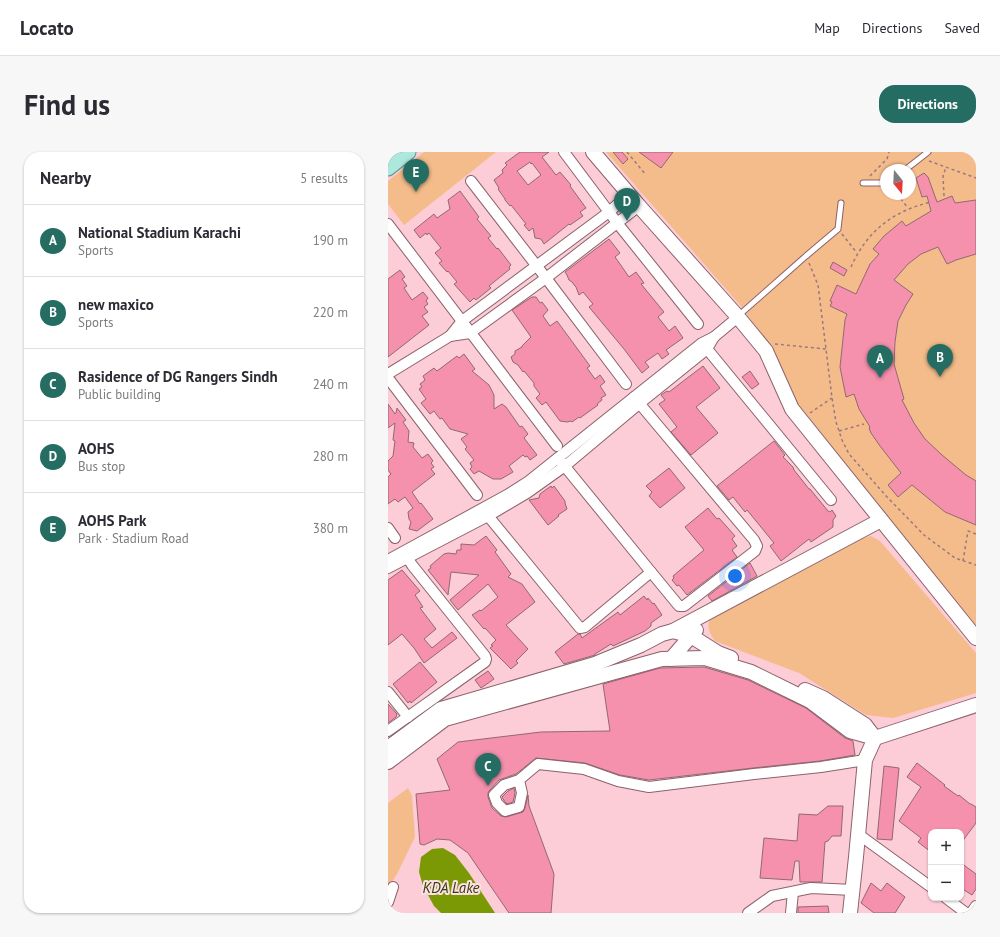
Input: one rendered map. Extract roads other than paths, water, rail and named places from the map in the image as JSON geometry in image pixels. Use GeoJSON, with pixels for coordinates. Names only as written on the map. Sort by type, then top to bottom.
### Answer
{"type":"FeatureCollection","features":[{"type":"Feature","properties":{"kind":"main road"},"geometry":{"type":"LineString","coordinates":[[388,168],[408,152]]}},
{"type":"Feature","properties":{"kind":"street"},"geometry":{"type":"LineString","coordinates":[[564,152],[618,224],[698,324]]}},
{"type":"Feature","properties":{"kind":"street"},"geometry":{"type":"LineString","coordinates":[[593,152],[766,351],[792,409],[976,638]]}},
{"type":"Feature","properties":{"kind":"street"},"geometry":{"type":"LineString","coordinates":[[471,181],[626,384]]}},
{"type":"Feature","properties":{"kind":"street"},"geometry":{"type":"LineString","coordinates":[[388,374],[450,336],[462,321],[609,212],[629,194]]}},
{"type":"Feature","properties":{"kind":"street"},"geometry":{"type":"LineString","coordinates":[[450,336],[470,333],[618,224],[639,206]]}},
{"type":"Feature","properties":{"kind":"street"},"geometry":{"type":"LineString","coordinates":[[388,224],[557,446]]}},
{"type":"Feature","properties":{"kind":"street"},"geometry":{"type":"LineString","coordinates":[[485,512],[637,400],[738,317]]}},
{"type":"Feature","properties":{"kind":"street"},"geometry":{"type":"LineString","coordinates":[[704,346],[831,500]]}},
{"type":"Feature","properties":{"kind":"street"},"geometry":{"type":"LineString","coordinates":[[388,378],[477,495]]}},
{"type":"Feature","properties":{"kind":"street"},"geometry":{"type":"LineString","coordinates":[[388,568],[406,555],[485,512],[527,493],[565,466],[637,400]]}},
{"type":"Feature","properties":{"kind":"street"},"geometry":{"type":"LineString","coordinates":[[558,458],[679,606],[684,606],[754,551],[757,546],[754,540],[637,400]]}},
{"type":"Feature","properties":{"kind":"street"},"geometry":{"type":"LineString","coordinates":[[485,512],[580,628],[585,628],[651,572]]}},
{"type":"Feature","properties":{"kind":"street"},"geometry":{"type":"LineString","coordinates":[[388,748],[441,709],[595,664],[641,645],[662,634],[673,631],[881,520]]}},
{"type":"Feature","properties":{"kind":"street"},"geometry":{"type":"LineString","coordinates":[[388,528],[395,538]]}},
{"type":"Feature","properties":{"kind":"street"},"geometry":{"type":"LineString","coordinates":[[388,560],[406,555]]}},
{"type":"Feature","properties":{"kind":"street"},"geometry":{"type":"LineString","coordinates":[[388,731],[485,662],[486,659],[412,566],[406,555]]}},
{"type":"Feature","properties":{"kind":"street"},"geometry":{"type":"LineString","coordinates":[[667,659],[691,636],[711,611]]}},
{"type":"Feature","properties":{"kind":"street"},"geometry":{"type":"LineString","coordinates":[[701,623],[706,646]]}},
{"type":"Feature","properties":{"kind":"street"},"geometry":{"type":"LineString","coordinates":[[673,631],[691,636],[718,653],[767,672],[823,698],[865,725],[875,738]]}},
{"type":"Feature","properties":{"kind":"street"},"geometry":{"type":"LineString","coordinates":[[654,638],[653,649],[667,659]]}},
{"type":"Feature","properties":{"kind":"street"},"geometry":{"type":"LineString","coordinates":[[388,762],[445,720],[667,659],[705,658],[751,672],[810,701],[850,730],[875,738],[975,708]]}},
{"type":"Feature","properties":{"kind":"street"},"geometry":{"type":"LineString","coordinates":[[388,692],[408,717]]}},
{"type":"Feature","properties":{"kind":"street"},"geometry":{"type":"LineString","coordinates":[[850,913],[865,760],[875,738]]}},
{"type":"Feature","properties":{"kind":"street"},"geometry":{"type":"LineString","coordinates":[[519,780],[538,764],[584,769],[618,782],[649,787],[821,767],[865,760]]}},
{"type":"Feature","properties":{"kind":"street"},"geometry":{"type":"LineString","coordinates":[[858,834],[928,885]]}},
{"type":"Feature","properties":{"kind":"street"},"geometry":{"type":"LineString","coordinates":[[388,902],[393,887]]}},
{"type":"Feature","properties":{"kind":"street"},"geometry":{"type":"LineString","coordinates":[[748,913],[772,896],[811,888],[852,890]]}},
{"type":"Feature","properties":{"kind":"street"},"geometry":{"type":"LineString","coordinates":[[791,913],[794,892]]}},
{"type":"Feature","properties":{"kind":"street"},"geometry":{"type":"LineString","coordinates":[[950,901],[966,913]]}},
{"type":"Feature","properties":{"kind":"street"},"geometry":{"type":"LineString","coordinates":[[971,913],[976,906]]}},
{"type":"Feature","properties":{"kind":"lane"},"geometry":{"type":"LineString","coordinates":[[912,164],[928,152]]}},
{"type":"Feature","properties":{"kind":"lane"},"geometry":{"type":"LineString","coordinates":[[863,183],[880,183]]}},
{"type":"Feature","properties":{"kind":"lane"},"geometry":{"type":"LineString","coordinates":[[738,317],[838,229],[841,203]]}},
{"type":"Feature","properties":{"kind":"water","name":"KDA Lake"},"geometry":{"type":"Polygon","coordinates":[[[443,848],[455,855],[469,873],[495,913],[441,913],[434,906],[423,886],[419,872],[421,857],[432,849],[443,848]]]}},
{"type":"Feature","properties":{"kind":"place","name":"AOHS Park"},"geometry":{"type":"Point","coordinates":[416,192]}},
{"type":"Feature","properties":{"kind":"place","name":"AOHS"},"geometry":{"type":"Point","coordinates":[627,221]}},
{"type":"Feature","properties":{"kind":"place","name":"new maxico"},"geometry":{"type":"Point","coordinates":[940,377]}},
{"type":"Feature","properties":{"kind":"place","name":"National Stadium Karachi"},"geometry":{"type":"Point","coordinates":[880,378]}},
{"type":"Feature","properties":{"kind":"place","name":"Rasidence of DG Rangers Sindh"},"geometry":{"type":"Point","coordinates":[488,786]}}]}
